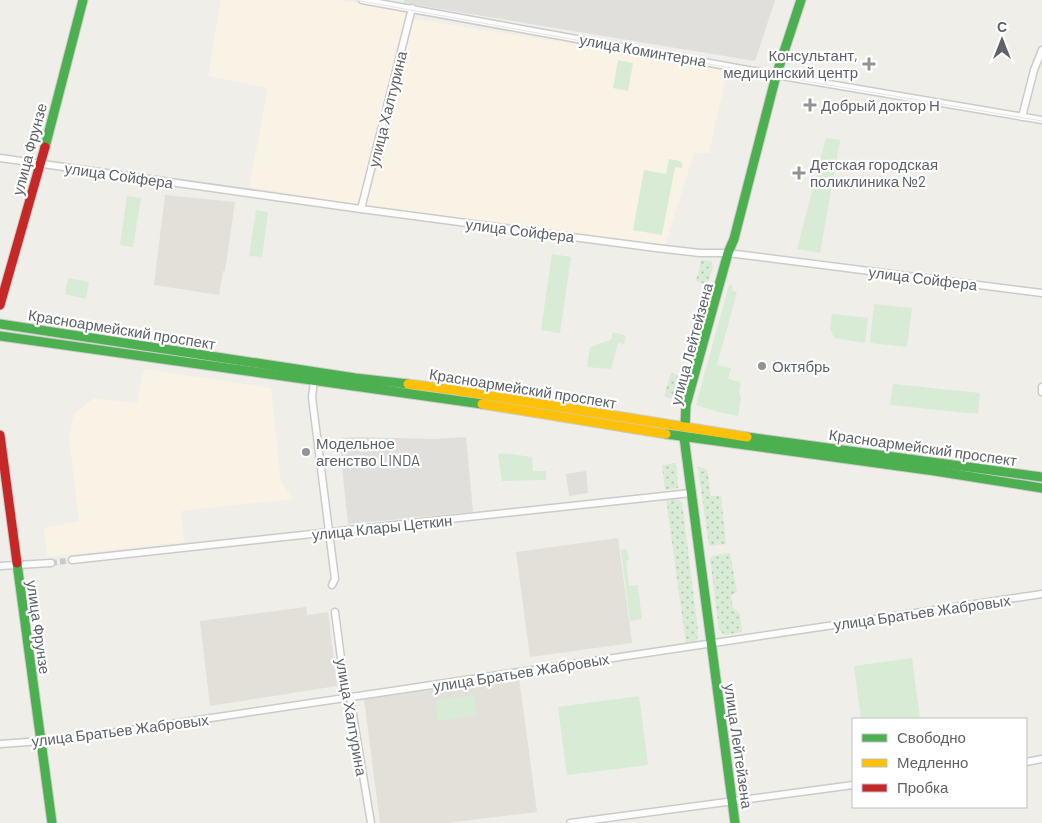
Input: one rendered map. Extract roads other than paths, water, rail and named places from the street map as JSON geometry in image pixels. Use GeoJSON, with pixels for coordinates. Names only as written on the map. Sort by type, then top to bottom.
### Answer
{"type":"FeatureCollection","features":[{"type":"Feature","properties":{"kind":"main road","name":"улица Лейтейзена"},"geometry":{"type":"LineString","coordinates":[[735,823],[684,438],[686,405],[722,282],[728,254],[734,239],[776,75],[801,0]]}},
{"type":"Feature","properties":{"kind":"main road","name":"улица Фрунзе"},"geometry":{"type":"LineString","coordinates":[[0,305],[83,2]]}},
{"type":"Feature","properties":{"kind":"main road","name":"Красноармейский проспект"},"geometry":{"type":"LineString","coordinates":[[0,324],[355,378],[454,390],[763,440],[1042,477]]}},
{"type":"Feature","properties":{"kind":"main road","name":"Красноармейский проспект"},"geometry":{"type":"LineString","coordinates":[[0,336],[451,399],[684,438],[935,471],[1042,488]]}},
{"type":"Feature","properties":{"kind":"main road","name":"улица Фрунзе"},"geometry":{"type":"LineString","coordinates":[[0,435],[52,823]]}},
{"type":"Feature","properties":{"kind":"street","name":"улица Коминтерна"},"geometry":{"type":"LineString","coordinates":[[362,0],[776,75],[1042,120]]}},
{"type":"Feature","properties":{"kind":"street","name":"улица Халтурина"},"geometry":{"type":"LineString","coordinates":[[361,209],[412,8]]}},
{"type":"Feature","properties":{"kind":"street"},"geometry":{"type":"LineString","coordinates":[[1022,117],[1034,70],[1042,50]]}},
{"type":"Feature","properties":{"kind":"street","name":"улица Сойфера"},"geometry":{"type":"LineString","coordinates":[[0,158],[656,248],[728,254],[1042,293]]}},
{"type":"Feature","properties":{"kind":"street"},"geometry":{"type":"LineString","coordinates":[[314,381],[312,397],[335,578],[332,586]]}},
{"type":"Feature","properties":{"kind":"street"},"geometry":{"type":"LineString","coordinates":[[1042,387],[1042,392]]}},
{"type":"Feature","properties":{"kind":"street","name":"улица Клары Цеткин"},"geometry":{"type":"LineString","coordinates":[[72,560],[691,493]]}},
{"type":"Feature","properties":{"kind":"street"},"geometry":{"type":"LineString","coordinates":[[0,566],[51,563]]}},
{"type":"Feature","properties":{"kind":"street","name":"улица Братьев Жабровых"},"geometry":{"type":"LineString","coordinates":[[0,744],[66,740],[1042,594]]}},
{"type":"Feature","properties":{"kind":"street","name":"улица Халтурина"},"geometry":{"type":"LineString","coordinates":[[336,612],[345,689],[350,697],[371,823]]}},
{"type":"Feature","properties":{"kind":"street"},"geometry":{"type":"LineString","coordinates":[[1027,762],[1042,760]]}},
{"type":"Feature","properties":{"kind":"street"},"geometry":{"type":"LineString","coordinates":[[570,823],[852,785]]}},
{"type":"Feature","properties":{"kind":"tunnel"},"geometry":{"type":"LineString","coordinates":[[51,563],[72,560]]}},
{"type":"Feature","properties":{"kind":"tram line"},"geometry":{"type":"LineString","coordinates":[[355,0],[775,76],[1042,121]]}},
{"type":"Feature","properties":{"kind":"place","name":"Консультант, медицинский центр"},"geometry":{"type":"Point","coordinates":[869,64]}},
{"type":"Feature","properties":{"kind":"place","name":"Добрый доктор Н"},"geometry":{"type":"Point","coordinates":[810,105]}},
{"type":"Feature","properties":{"kind":"place","name":"Детская городская поликлиника №2"},"geometry":{"type":"Point","coordinates":[799,173]}},
{"type":"Feature","properties":{"kind":"place","name":"Октябрь"},"geometry":{"type":"Point","coordinates":[762,366]}},
{"type":"Feature","properties":{"kind":"place","name":"Модельное агенство LINDA"},"geometry":{"type":"Point","coordinates":[306,452]}}]}
